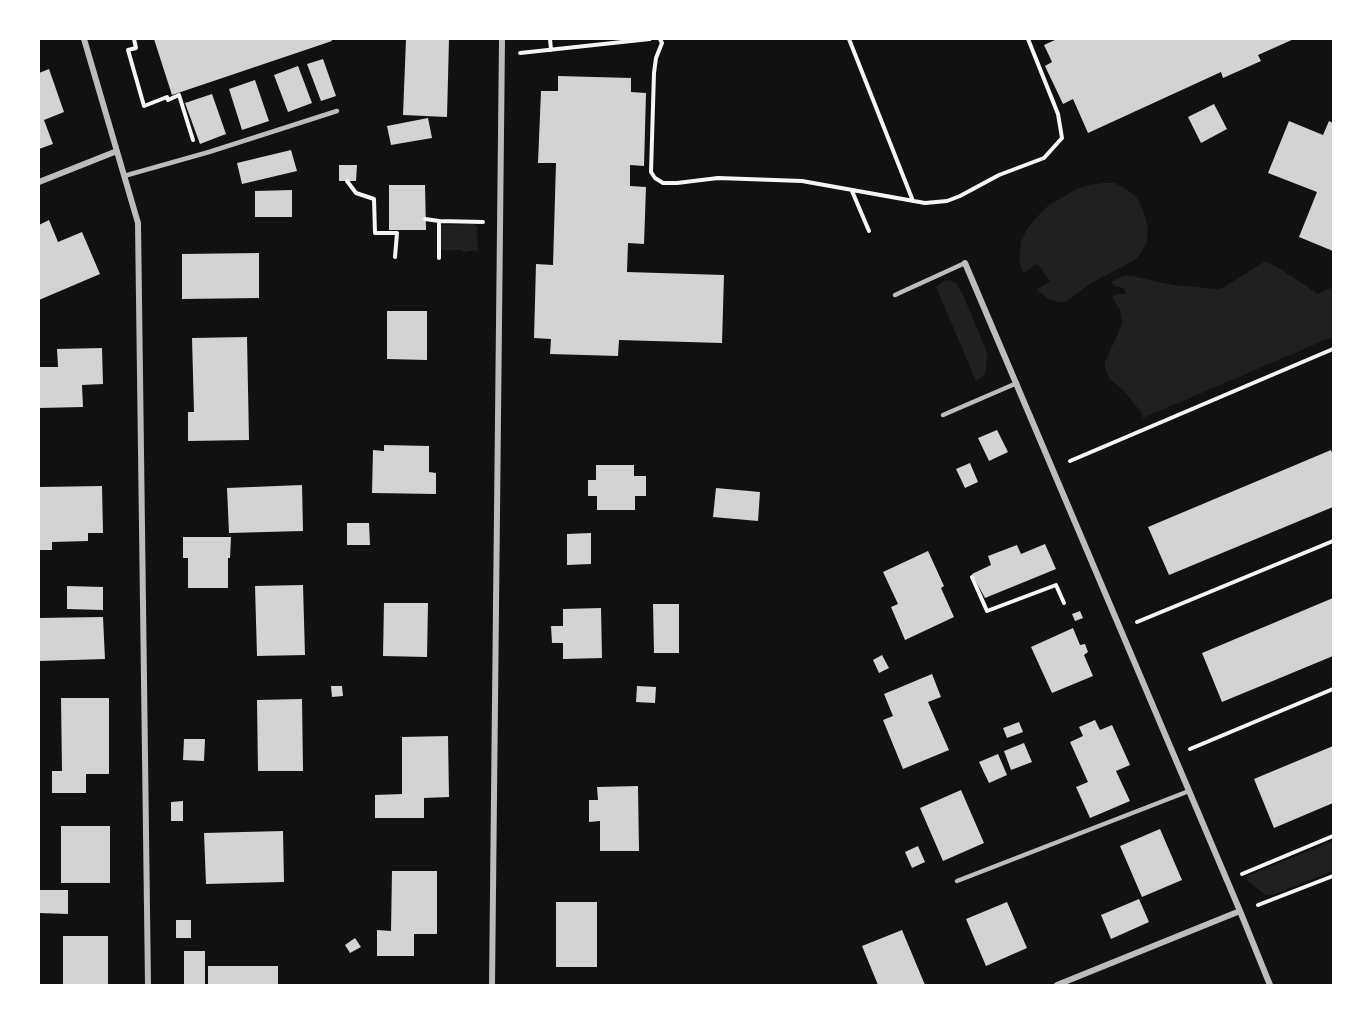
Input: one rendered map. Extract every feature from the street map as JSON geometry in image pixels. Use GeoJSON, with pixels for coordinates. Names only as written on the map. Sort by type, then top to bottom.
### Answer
{"type":"FeatureCollection","features":[{"type":"Feature","properties":{"kind":"street"},"geometry":{"type":"LineString","coordinates":[[84,39],[138,223],[148,985]]}},
{"type":"Feature","properties":{"kind":"street"},"geometry":{"type":"LineString","coordinates":[[492,985],[502,39]]}},
{"type":"Feature","properties":{"kind":"street"},"geometry":{"type":"LineString","coordinates":[[39,182],[117,151]]}},
{"type":"Feature","properties":{"kind":"street"},"geometry":{"type":"LineString","coordinates":[[966,263],[1270,985]]}},
{"type":"Feature","properties":{"kind":"street"},"geometry":{"type":"LineString","coordinates":[[1057,985],[1240,911]]}},
{"type":"Feature","properties":{"kind":"lane"},"geometry":{"type":"LineString","coordinates":[[124,176],[338,111]]}},
{"type":"Feature","properties":{"kind":"lane"},"geometry":{"type":"LineString","coordinates":[[895,295],[966,263]]}},
{"type":"Feature","properties":{"kind":"lane"},"geometry":{"type":"LineString","coordinates":[[943,415],[1017,383]]}},
{"type":"Feature","properties":{"kind":"lane"},"geometry":{"type":"LineString","coordinates":[[957,881],[1189,791]]}},
{"type":"Feature","properties":{"kind":"path"},"geometry":{"type":"LineString","coordinates":[[134,39],[136,48],[128,50],[144,106],[179,95],[198,154]]}},
{"type":"Feature","properties":{"kind":"path"},"geometry":{"type":"LineString","coordinates":[[550,39],[551,50]]}},
{"type":"Feature","properties":{"kind":"path"},"geometry":{"type":"LineString","coordinates":[[502,55],[650,39]]}},
{"type":"Feature","properties":{"kind":"path"},"geometry":{"type":"LineString","coordinates":[[660,39],[662,43],[656,58],[654,73],[651,172],[654,178],[663,183],[718,178],[802,181],[925,203],[947,201],[1044,158],[1062,138],[1058,114],[1028,39]]}},
{"type":"Feature","properties":{"kind":"path"},"geometry":{"type":"LineString","coordinates":[[849,39],[913,201]]}},
{"type":"Feature","properties":{"kind":"path"},"geometry":{"type":"LineString","coordinates":[[347,181],[356,193],[374,199],[375,233],[397,232],[396,257]]}},
{"type":"Feature","properties":{"kind":"path"},"geometry":{"type":"LineString","coordinates":[[852,190],[869,231]]}},
{"type":"Feature","properties":{"kind":"path"},"geometry":{"type":"LineString","coordinates":[[426,219],[500,222]]}},
{"type":"Feature","properties":{"kind":"path"},"geometry":{"type":"LineString","coordinates":[[439,221],[439,258]]}},
{"type":"Feature","properties":{"kind":"path"},"geometry":{"type":"LineString","coordinates":[[1053,468],[1333,349]]}},
{"type":"Feature","properties":{"kind":"path"},"geometry":{"type":"LineString","coordinates":[[1121,628],[1333,541]]}},
{"type":"Feature","properties":{"kind":"path"},"geometry":{"type":"LineString","coordinates":[[972,577],[987,611],[1056,585],[1064,603]]}},
{"type":"Feature","properties":{"kind":"path"},"geometry":{"type":"LineString","coordinates":[[1174,756],[1333,689]]}},
{"type":"Feature","properties":{"kind":"path"},"geometry":{"type":"LineString","coordinates":[[1227,880],[1333,836]]}},
{"type":"Feature","properties":{"kind":"path"},"geometry":{"type":"LineString","coordinates":[[1240,911],[1333,876]]}},
{"type":"Feature","properties":{"kind":"shaded area"},"geometry":{"type":"Polygon","coordinates":[[[1114,183],[1137,197],[1148,227],[1147,241],[1142,252],[1135,260],[1091,283],[1064,302],[1047,298],[1038,291],[1050,281],[1041,268],[1036,264],[1024,273],[1021,267],[1019,260],[1021,241],[1033,221],[1049,205],[1077,189],[1114,183]]]}},
{"type":"Feature","properties":{"kind":"shaded area"},"geometry":{"type":"Polygon","coordinates":[[[473,224],[477,227],[478,250],[464,252],[441,250],[441,225],[473,224]]]}},
{"type":"Feature","properties":{"kind":"shaded area"},"geometry":{"type":"Polygon","coordinates":[[[1264,262],[1282,270],[1318,294],[1333,287],[1332,337],[1143,418],[1141,412],[1124,391],[1110,379],[1105,368],[1105,362],[1122,323],[1120,310],[1112,297],[1126,294],[1124,288],[1114,286],[1111,282],[1123,276],[1132,276],[1173,285],[1217,289],[1264,262]]]}},
{"type":"Feature","properties":{"kind":"shaded area"},"geometry":{"type":"Polygon","coordinates":[[[950,280],[957,284],[963,295],[987,352],[984,375],[976,381],[936,287],[950,280]]]}},
{"type":"Feature","properties":{"kind":"shaded area"},"geometry":{"type":"Polygon","coordinates":[[[1333,841],[1333,871],[1272,895],[1266,895],[1247,881],[1250,875],[1333,841]]]}},
{"type":"Feature","properties":{"kind":"building"},"geometry":{"type":"Polygon","coordinates":[[[154,39],[331,39],[332,41],[172,95],[154,39]]]}},
{"type":"Feature","properties":{"kind":"building"},"geometry":{"type":"Polygon","coordinates":[[[406,39],[449,39],[447,117],[403,115],[406,39]]]}},
{"type":"Feature","properties":{"kind":"building"},"geometry":{"type":"Polygon","coordinates":[[[1057,39],[1294,39],[1258,55],[1261,61],[1223,78],[1221,72],[1088,133],[1073,99],[1063,104],[1045,66],[1052,62],[1044,45],[1057,39]]]}},
{"type":"Feature","properties":{"kind":"building"},"geometry":{"type":"Polygon","coordinates":[[[323,59],[336,96],[321,101],[307,64],[323,59]]]}},
{"type":"Feature","properties":{"kind":"building"},"geometry":{"type":"Polygon","coordinates":[[[298,66],[312,103],[288,112],[274,75],[298,66]]]}},
{"type":"Feature","properties":{"kind":"building"},"geometry":{"type":"Polygon","coordinates":[[[49,69],[64,112],[44,120],[53,144],[39,149],[39,73],[49,69]]]}},
{"type":"Feature","properties":{"kind":"building"},"geometry":{"type":"Polygon","coordinates":[[[558,76],[631,78],[631,92],[646,93],[644,166],[630,165],[630,186],[646,187],[644,244],[628,243],[627,272],[724,275],[722,343],[619,340],[618,356],[550,354],[551,339],[534,338],[536,264],[553,265],[556,163],[538,163],[541,91],[558,91],[558,76]]]}},
{"type":"Feature","properties":{"kind":"building"},"geometry":{"type":"Polygon","coordinates":[[[255,80],[269,121],[242,130],[229,89],[255,80]]]}},
{"type":"Feature","properties":{"kind":"building"},"geometry":{"type":"Polygon","coordinates":[[[212,94],[226,134],[200,144],[185,103],[212,94]]]}},
{"type":"Feature","properties":{"kind":"building"},"geometry":{"type":"Polygon","coordinates":[[[1214,104],[1227,129],[1201,143],[1188,117],[1214,104]]]}},
{"type":"Feature","properties":{"kind":"building"},"geometry":{"type":"Polygon","coordinates":[[[428,118],[432,138],[391,145],[387,126],[428,118]]]}},
{"type":"Feature","properties":{"kind":"building"},"geometry":{"type":"Polygon","coordinates":[[[1289,121],[1323,135],[1329,121],[1333,123],[1333,251],[1299,237],[1317,192],[1268,173],[1289,121]]]}},
{"type":"Feature","properties":{"kind":"building"},"geometry":{"type":"Polygon","coordinates":[[[291,150],[297,171],[242,184],[237,163],[291,150]]]}},
{"type":"Feature","properties":{"kind":"building"},"geometry":{"type":"Polygon","coordinates":[[[339,165],[357,165],[356,181],[339,181],[339,165]]]}},
{"type":"Feature","properties":{"kind":"building"},"geometry":{"type":"Polygon","coordinates":[[[389,185],[425,185],[426,230],[389,230],[389,185]]]}},
{"type":"Feature","properties":{"kind":"building"},"geometry":{"type":"Polygon","coordinates":[[[292,190],[292,217],[255,217],[255,191],[292,190]]]}},
{"type":"Feature","properties":{"kind":"building"},"geometry":{"type":"Polygon","coordinates":[[[49,220],[58,242],[82,232],[100,274],[39,300],[39,225],[49,220]]]}},
{"type":"Feature","properties":{"kind":"building"},"geometry":{"type":"Polygon","coordinates":[[[259,253],[259,298],[182,299],[182,254],[259,253]]]}},
{"type":"Feature","properties":{"kind":"building"},"geometry":{"type":"Polygon","coordinates":[[[387,311],[427,311],[427,360],[387,359],[387,311]]]}},
{"type":"Feature","properties":{"kind":"building"},"geometry":{"type":"Polygon","coordinates":[[[247,337],[249,440],[188,441],[188,412],[194,412],[192,338],[247,337]]]}},
{"type":"Feature","properties":{"kind":"building"},"geometry":{"type":"Polygon","coordinates":[[[102,348],[103,384],[82,385],[83,407],[39,408],[39,367],[58,367],[57,349],[102,348]]]}},
{"type":"Feature","properties":{"kind":"building"},"geometry":{"type":"Polygon","coordinates":[[[997,430],[1008,452],[989,461],[978,438],[997,430]]]}},
{"type":"Feature","properties":{"kind":"building"},"geometry":{"type":"Polygon","coordinates":[[[384,445],[429,446],[429,472],[436,473],[436,494],[372,493],[373,450],[384,451],[384,445]]]}},
{"type":"Feature","properties":{"kind":"building"},"geometry":{"type":"Polygon","coordinates":[[[1331,450],[1333,507],[1169,575],[1148,527],[1331,450]]]}},
{"type":"Feature","properties":{"kind":"building"},"geometry":{"type":"Polygon","coordinates":[[[970,463],[978,482],[965,488],[956,469],[970,463]]]}},
{"type":"Feature","properties":{"kind":"building"},"geometry":{"type":"Polygon","coordinates":[[[596,465],[634,465],[634,476],[646,476],[646,496],[635,496],[635,510],[597,510],[597,496],[588,496],[588,480],[596,480],[596,465]]]}},
{"type":"Feature","properties":{"kind":"building"},"geometry":{"type":"Polygon","coordinates":[[[302,485],[303,531],[229,533],[227,488],[302,485]]]}},
{"type":"Feature","properties":{"kind":"building"},"geometry":{"type":"Polygon","coordinates":[[[102,486],[103,533],[88,533],[88,541],[52,542],[52,550],[39,550],[39,487],[102,486]]]}},
{"type":"Feature","properties":{"kind":"building"},"geometry":{"type":"Polygon","coordinates":[[[716,488],[760,492],[758,521],[713,517],[716,488]]]}},
{"type":"Feature","properties":{"kind":"building"},"geometry":{"type":"Polygon","coordinates":[[[347,523],[369,523],[370,545],[347,545],[347,523]]]}},
{"type":"Feature","properties":{"kind":"building"},"geometry":{"type":"Polygon","coordinates":[[[591,533],[591,564],[567,565],[567,534],[591,533]]]}},
{"type":"Feature","properties":{"kind":"building"},"geometry":{"type":"Polygon","coordinates":[[[183,537],[231,537],[228,588],[188,588],[188,558],[183,558],[183,537]]]}},
{"type":"Feature","properties":{"kind":"building"},"geometry":{"type":"Polygon","coordinates":[[[1045,544],[1056,569],[985,598],[972,574],[991,565],[988,556],[1017,545],[1021,554],[1045,544]]]}},
{"type":"Feature","properties":{"kind":"building"},"geometry":{"type":"Polygon","coordinates":[[[928,551],[944,586],[941,588],[954,617],[905,640],[891,607],[898,604],[883,572],[928,551]]]}},
{"type":"Feature","properties":{"kind":"building"},"geometry":{"type":"Polygon","coordinates":[[[303,585],[305,655],[257,656],[255,586],[303,585]]]}},
{"type":"Feature","properties":{"kind":"building"},"geometry":{"type":"Polygon","coordinates":[[[67,586],[103,587],[103,610],[67,609],[67,586]]]}},
{"type":"Feature","properties":{"kind":"building"},"geometry":{"type":"Polygon","coordinates":[[[1333,598],[1333,656],[1222,702],[1202,653],[1333,598]]]}},
{"type":"Feature","properties":{"kind":"building"},"geometry":{"type":"Polygon","coordinates":[[[384,603],[428,603],[427,657],[383,656],[384,603]]]}},
{"type":"Feature","properties":{"kind":"building"},"geometry":{"type":"Polygon","coordinates":[[[653,604],[679,604],[679,653],[654,653],[653,604]]]}},
{"type":"Feature","properties":{"kind":"building"},"geometry":{"type":"Polygon","coordinates":[[[601,608],[602,658],[563,659],[563,643],[552,643],[551,626],[563,626],[563,609],[601,608]]]}},
{"type":"Feature","properties":{"kind":"building"},"geometry":{"type":"Polygon","coordinates":[[[1080,611],[1083,618],[1075,621],[1072,614],[1080,611]]]}},
{"type":"Feature","properties":{"kind":"building"},"geometry":{"type":"Polygon","coordinates":[[[103,617],[105,659],[39,661],[39,618],[103,617]]]}},
{"type":"Feature","properties":{"kind":"building"},"geometry":{"type":"Polygon","coordinates":[[[1073,628],[1080,645],[1085,644],[1088,652],[1084,655],[1093,676],[1052,693],[1031,647],[1073,628]]]}},
{"type":"Feature","properties":{"kind":"building"},"geometry":{"type":"Polygon","coordinates":[[[882,655],[889,668],[879,673],[873,660],[882,655]]]}},
{"type":"Feature","properties":{"kind":"building"},"geometry":{"type":"Polygon","coordinates":[[[932,674],[941,697],[928,702],[949,750],[903,769],[883,720],[893,716],[884,694],[932,674]]]}},
{"type":"Feature","properties":{"kind":"building"},"geometry":{"type":"Polygon","coordinates":[[[331,686],[342,686],[343,696],[332,697],[331,686]]]}},
{"type":"Feature","properties":{"kind":"building"},"geometry":{"type":"Polygon","coordinates":[[[637,686],[656,687],[655,703],[636,702],[637,686]]]}},
{"type":"Feature","properties":{"kind":"building"},"geometry":{"type":"Polygon","coordinates":[[[61,698],[109,698],[109,774],[86,774],[86,793],[52,793],[52,771],[62,771],[61,698]]]}},
{"type":"Feature","properties":{"kind":"building"},"geometry":{"type":"Polygon","coordinates":[[[302,699],[303,771],[258,771],[257,700],[302,699]]]}},
{"type":"Feature","properties":{"kind":"building"},"geometry":{"type":"Polygon","coordinates":[[[1095,720],[1100,730],[1112,725],[1130,765],[1116,771],[1130,801],[1090,818],[1076,787],[1088,782],[1070,742],[1083,736],[1079,727],[1095,720]]]}},
{"type":"Feature","properties":{"kind":"building"},"geometry":{"type":"Polygon","coordinates":[[[1019,722],[1023,732],[1007,738],[1003,728],[1019,722]]]}},
{"type":"Feature","properties":{"kind":"building"},"geometry":{"type":"Polygon","coordinates":[[[448,736],[449,797],[424,798],[424,818],[375,818],[375,795],[402,794],[402,737],[448,736]]]}},
{"type":"Feature","properties":{"kind":"building"},"geometry":{"type":"Polygon","coordinates":[[[184,739],[205,739],[204,761],[183,760],[184,739]]]}},
{"type":"Feature","properties":{"kind":"building"},"geometry":{"type":"Polygon","coordinates":[[[1024,743],[1032,762],[1011,770],[1004,751],[1024,743]]]}},
{"type":"Feature","properties":{"kind":"building"},"geometry":{"type":"Polygon","coordinates":[[[1333,746],[1333,803],[1274,828],[1254,779],[1333,746]]]}},
{"type":"Feature","properties":{"kind":"building"},"geometry":{"type":"Polygon","coordinates":[[[998,754],[1007,775],[989,783],[979,762],[998,754]]]}},
{"type":"Feature","properties":{"kind":"building"},"geometry":{"type":"Polygon","coordinates":[[[638,786],[639,851],[600,851],[600,821],[589,822],[589,800],[598,800],[597,787],[638,786]]]}},
{"type":"Feature","properties":{"kind":"building"},"geometry":{"type":"Polygon","coordinates":[[[961,790],[984,843],[943,861],[920,808],[961,790]]]}},
{"type":"Feature","properties":{"kind":"building"},"geometry":{"type":"Polygon","coordinates":[[[183,801],[183,821],[171,821],[171,802],[183,801]]]}},
{"type":"Feature","properties":{"kind":"building"},"geometry":{"type":"Polygon","coordinates":[[[61,826],[110,826],[110,883],[61,883],[61,826]]]}},
{"type":"Feature","properties":{"kind":"building"},"geometry":{"type":"Polygon","coordinates":[[[1160,829],[1182,880],[1142,897],[1120,846],[1160,829]]]}},
{"type":"Feature","properties":{"kind":"building"},"geometry":{"type":"Polygon","coordinates":[[[283,831],[284,882],[206,884],[204,833],[283,831]]]}},
{"type":"Feature","properties":{"kind":"building"},"geometry":{"type":"Polygon","coordinates":[[[918,846],[925,862],[912,868],[905,852],[918,846]]]}},
{"type":"Feature","properties":{"kind":"building"},"geometry":{"type":"Polygon","coordinates":[[[392,871],[437,871],[437,934],[414,934],[414,956],[377,956],[377,930],[391,931],[392,871]]]}},
{"type":"Feature","properties":{"kind":"building"},"geometry":{"type":"Polygon","coordinates":[[[39,890],[68,890],[68,914],[39,913],[39,890]]]}},
{"type":"Feature","properties":{"kind":"building"},"geometry":{"type":"Polygon","coordinates":[[[1139,899],[1149,922],[1111,939],[1101,915],[1139,899]]]}},
{"type":"Feature","properties":{"kind":"building"},"geometry":{"type":"Polygon","coordinates":[[[556,902],[597,902],[597,967],[556,967],[556,902]]]}},
{"type":"Feature","properties":{"kind":"building"},"geometry":{"type":"Polygon","coordinates":[[[1007,902],[1027,948],[986,966],[966,919],[1007,902]]]}},
{"type":"Feature","properties":{"kind":"building"},"geometry":{"type":"Polygon","coordinates":[[[176,920],[191,920],[191,938],[176,938],[176,920]]]}},
{"type":"Feature","properties":{"kind":"building"},"geometry":{"type":"Polygon","coordinates":[[[902,930],[925,985],[878,985],[862,946],[902,930]]]}},
{"type":"Feature","properties":{"kind":"building"},"geometry":{"type":"Polygon","coordinates":[[[63,936],[108,936],[108,985],[63,985],[63,936]]]}},
{"type":"Feature","properties":{"kind":"building"},"geometry":{"type":"Polygon","coordinates":[[[355,938],[361,947],[350,953],[345,945],[355,938]]]}},
{"type":"Feature","properties":{"kind":"building"},"geometry":{"type":"Polygon","coordinates":[[[184,951],[205,951],[205,985],[184,985],[184,951]]]}},
{"type":"Feature","properties":{"kind":"building"},"geometry":{"type":"Polygon","coordinates":[[[208,966],[278,966],[278,985],[208,985],[208,966]]]}}]}
